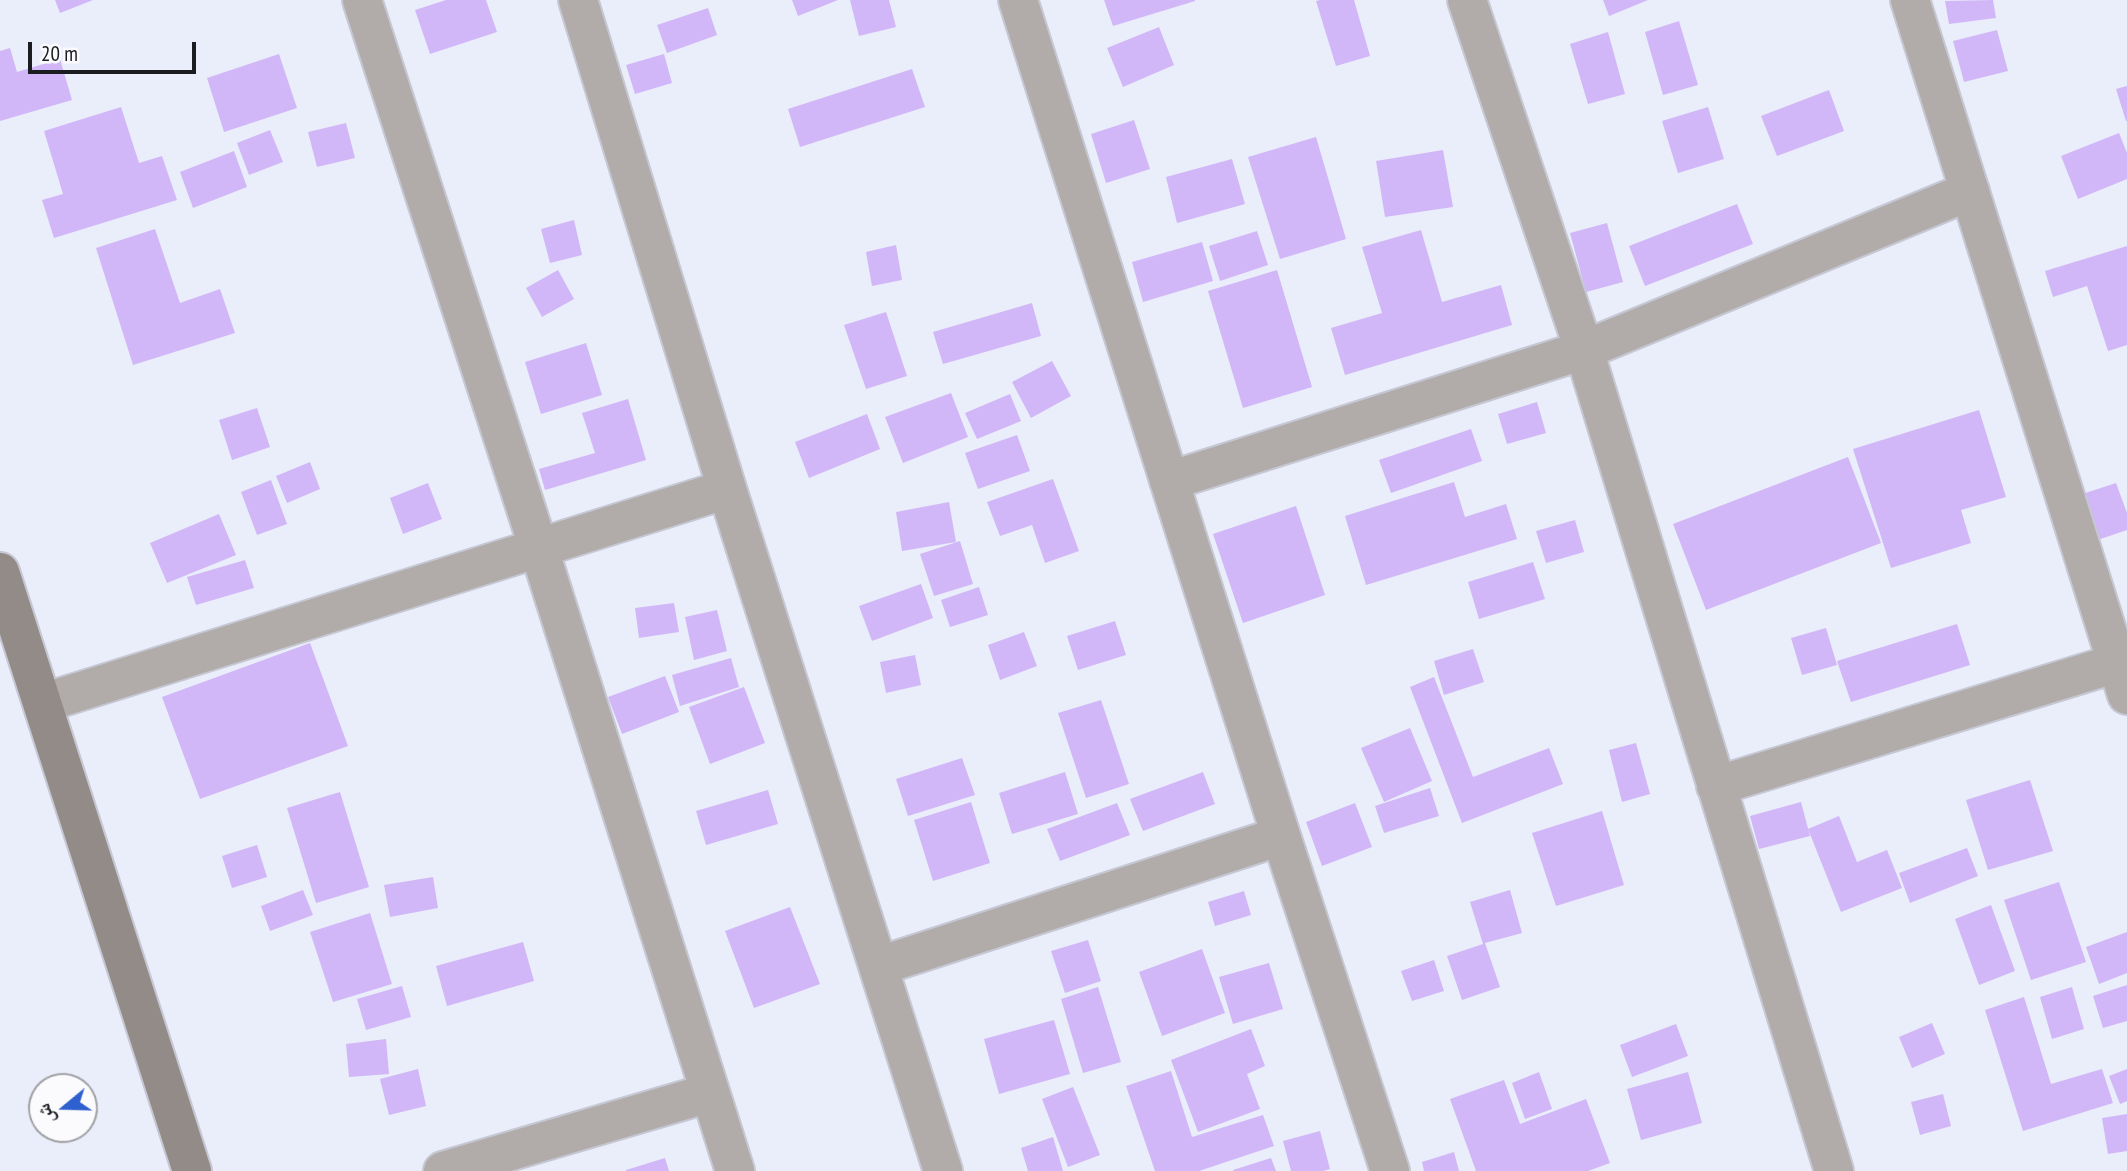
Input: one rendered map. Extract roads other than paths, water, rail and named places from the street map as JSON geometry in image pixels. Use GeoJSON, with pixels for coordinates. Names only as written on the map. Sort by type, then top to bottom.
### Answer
{"type":"FeatureCollection","features":[{"type":"Feature","properties":{"kind":"street"},"geometry":{"type":"LineString","coordinates":[[362,0],[735,1171]]}},
{"type":"Feature","properties":{"kind":"street"},"geometry":{"type":"LineString","coordinates":[[578,0],[727,489],[943,1171]]}},
{"type":"Feature","properties":{"kind":"street"},"geometry":{"type":"LineString","coordinates":[[1018,0],[1281,836],[1390,1171]]}},
{"type":"Feature","properties":{"kind":"street"},"geometry":{"type":"LineString","coordinates":[[1467,0],[1584,350],[1834,1171]]}},
{"type":"Feature","properties":{"kind":"street"},"geometry":{"type":"LineString","coordinates":[[1716,786],[2124,673],[1910,0]]}},
{"type":"Feature","properties":{"kind":"street"},"geometry":{"type":"LineString","coordinates":[[1169,481],[1584,350],[1970,191]]}},
{"type":"Feature","properties":{"kind":"street"},"geometry":{"type":"LineString","coordinates":[[43,703],[727,489]]}},
{"type":"Feature","properties":{"kind":"street"},"geometry":{"type":"LineString","coordinates":[[0,572],[192,1171]]}},
{"type":"Feature","properties":{"kind":"street"},"geometry":{"type":"LineString","coordinates":[[879,966],[1281,836]]}},
{"type":"Feature","properties":{"kind":"street"},"geometry":{"type":"LineString","coordinates":[[443,1171],[709,1093]]}}]}
